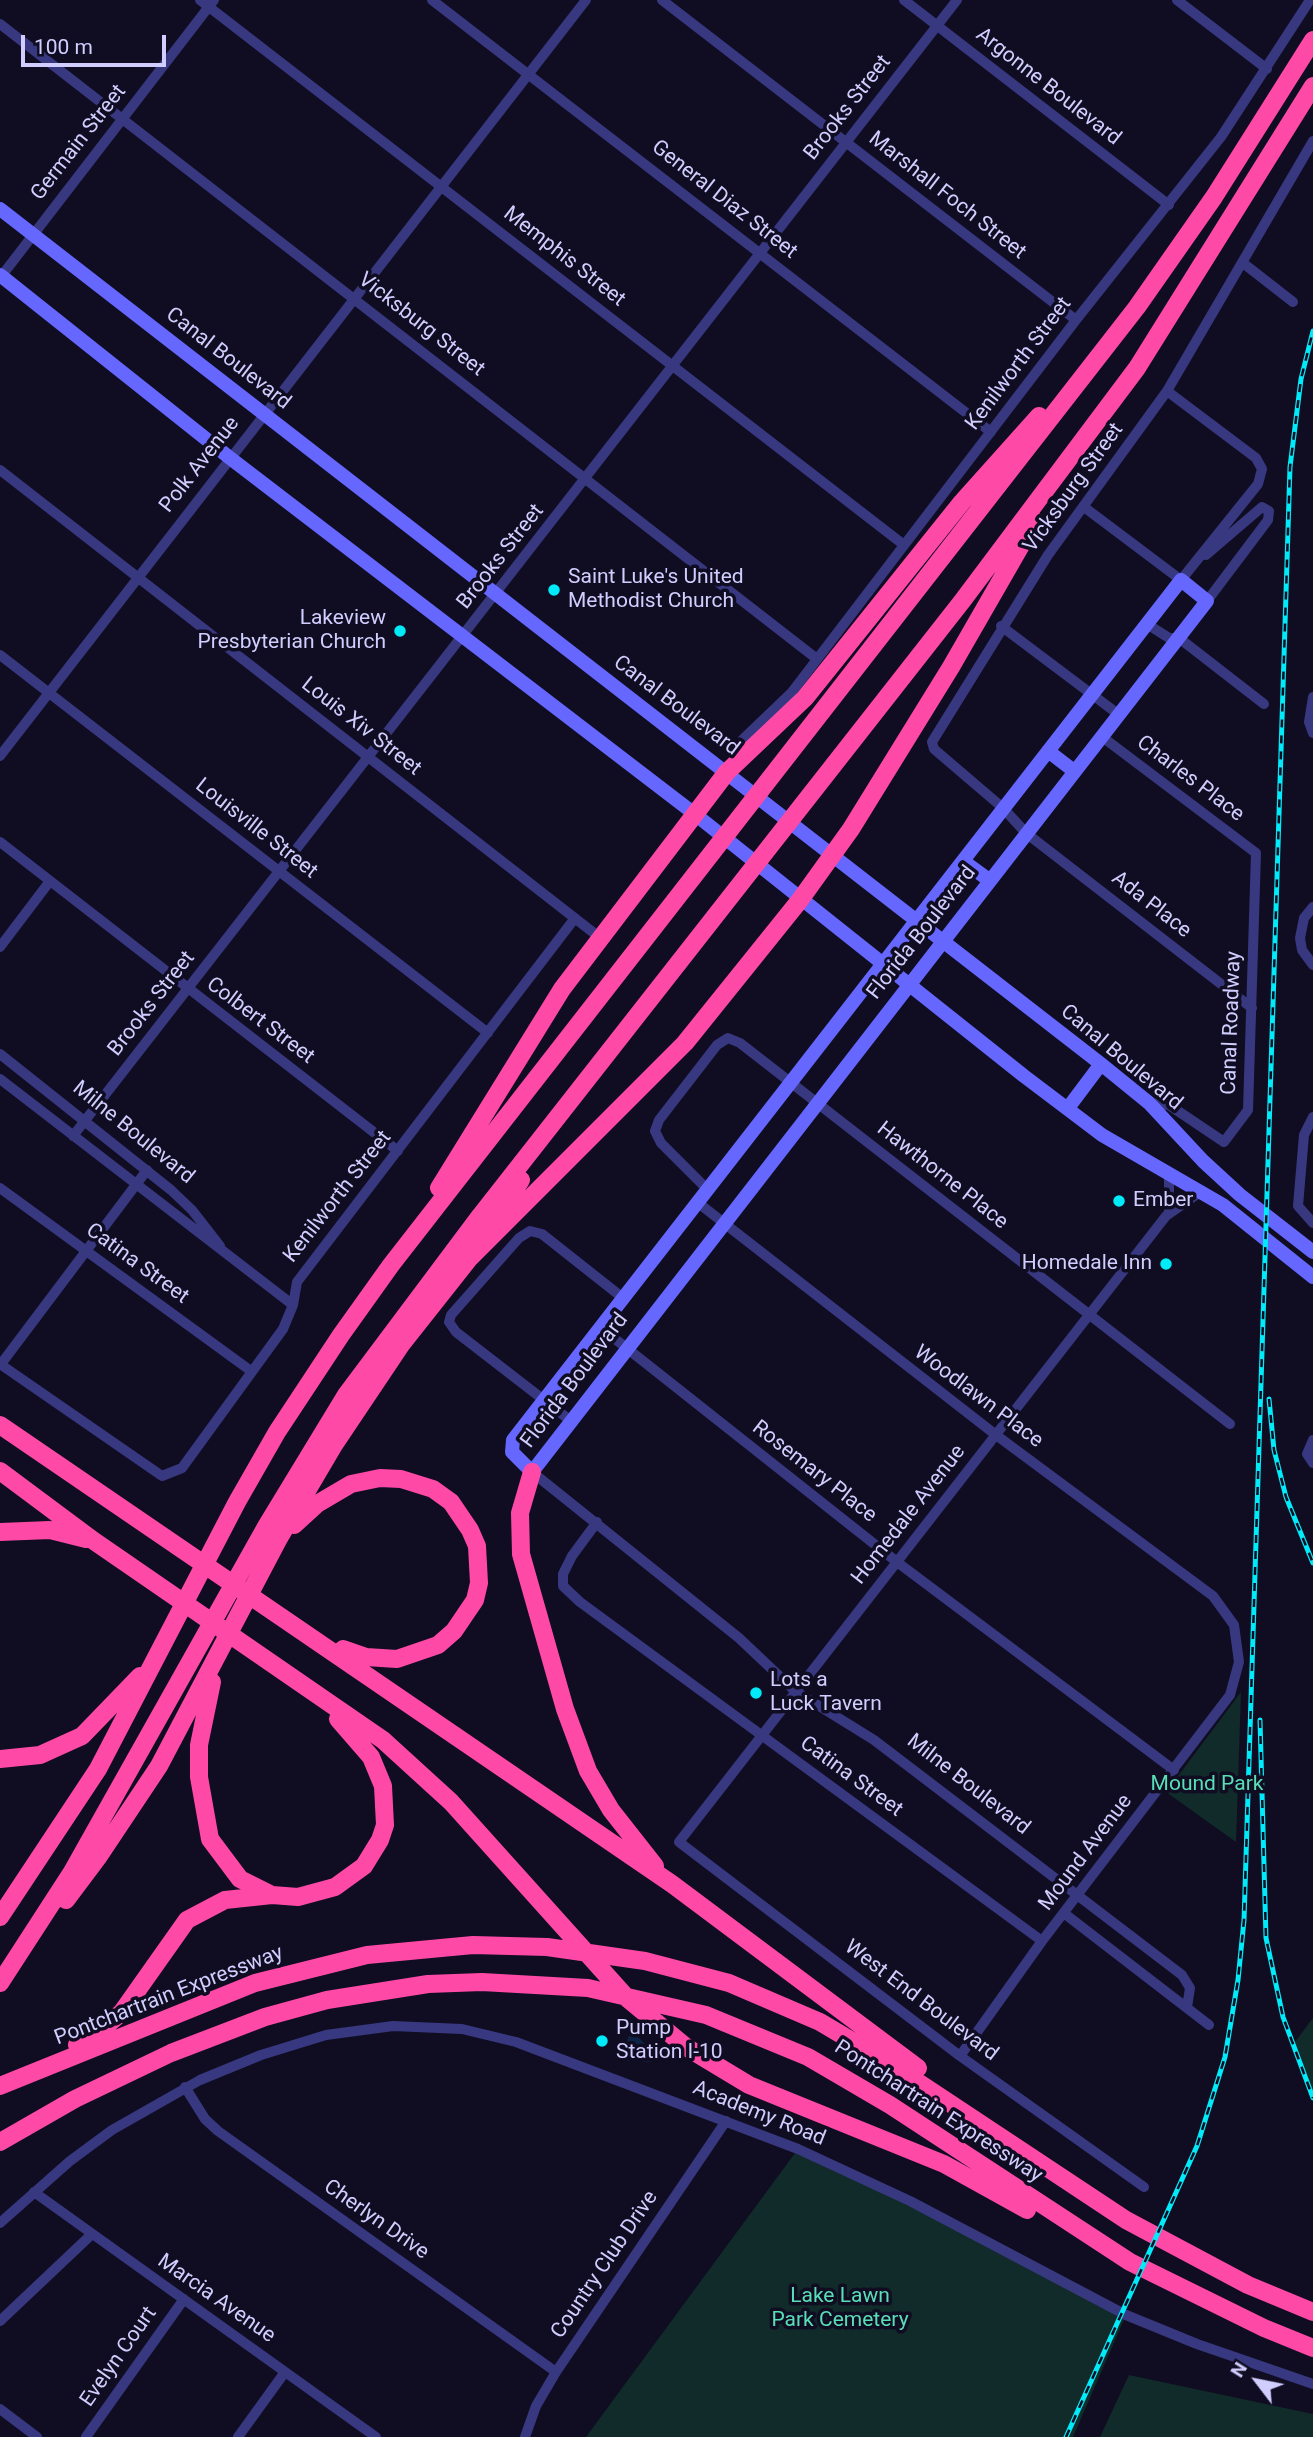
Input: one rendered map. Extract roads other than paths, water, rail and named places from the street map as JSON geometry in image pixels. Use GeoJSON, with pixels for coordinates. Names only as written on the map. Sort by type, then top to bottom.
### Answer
{"type":"FeatureCollection","features":[{"type":"Feature","properties":{"kind":"highway"},"geometry":{"type":"LineString","coordinates":[[391,1265],[1108,344],[1214,197],[1313,40]]}},
{"type":"Feature","properties":{"kind":"highway"},"geometry":{"type":"LineString","coordinates":[[469,1259],[685,1043],[834,854],[951,667],[1026,535],[1137,368],[1313,86]]}},
{"type":"Feature","properties":{"kind":"highway"},"geometry":{"type":"LineString","coordinates":[[0,1917],[98,1769],[237,1502],[277,1432],[391,1265],[562,989],[727,772],[805,698],[1006,450],[1108,344]]}},
{"type":"Feature","properties":{"kind":"highway"},"geometry":{"type":"LineString","coordinates":[[0,1984],[72,1872],[267,1525],[346,1395],[435,1273],[614,1048],[941,627],[1137,368]]}},
{"type":"Feature","properties":{"kind":"highway"},"geometry":{"type":"LineString","coordinates":[[0,1984],[99,1856],[159,1766],[278,1540],[366,1396],[469,1259],[581,1089]]}},
{"type":"Feature","properties":{"kind":"highway"},"geometry":{"type":"LineString","coordinates":[[0,1425],[321,1642],[671,1884],[1069,2182]]}},
{"type":"Feature","properties":{"kind":"highway"},"geometry":{"type":"LineString","coordinates":[[0,1471],[94,1541],[383,1740],[451,1802],[511,1866],[597,1967],[660,2028],[749,2085],[805,2110],[944,2164],[1029,2211],[1082,2233]]}},
{"type":"Feature","properties":{"kind":"highway"},"geometry":{"type":"LineString","coordinates":[[533,1472],[520,1513],[521,1555],[565,1709],[588,1771],[611,1810],[671,1884]]}},
{"type":"Feature","properties":{"kind":"highway"},"geometry":{"type":"LineString","coordinates":[[278,1540],[317,1504],[351,1484],[380,1478],[401,1479],[433,1489],[460,1514],[474,1538],[480,1562],[475,1600],[454,1631],[438,1645],[397,1659],[366,1657],[321,1642]]}},
{"type":"Feature","properties":{"kind":"highway"},"geometry":{"type":"LineString","coordinates":[[0,1532],[50,1530],[94,1541]]}},
{"type":"Feature","properties":{"kind":"highway"},"geometry":{"type":"LineString","coordinates":[[225,1642],[207,1698],[200,1745],[203,1809],[210,1839],[223,1861],[240,1879],[272,1895]]}},
{"type":"Feature","properties":{"kind":"highway"},"geometry":{"type":"LineString","coordinates":[[0,1759],[40,1755],[82,1736],[136,1681],[164,1646]]}},
{"type":"Feature","properties":{"kind":"highway"},"geometry":{"type":"LineString","coordinates":[[3,2085],[109,2024],[122,2012],[187,1920],[225,1900],[272,1895],[298,1897],[335,1887],[364,1866],[380,1840],[385,1825],[383,1786],[371,1757],[306,1688]]}},
{"type":"Feature","properties":{"kind":"highway","name":"Pontchartrain Expressway"},"geometry":{"type":"LineString","coordinates":[[3,2085],[186,2009],[295,1971],[367,1955],[437,1947],[557,1948],[680,1968],[776,2002],[854,2041],[1069,2182],[1184,2253],[1313,2312]]}},
{"type":"Feature","properties":{"kind":"highway","name":"Pontchartrain Expressway"},"geometry":{"type":"LineString","coordinates":[[0,2142],[120,2076],[265,2017],[327,2000],[428,1984],[542,1984],[633,1997],[706,2015],[808,2057],[890,2105],[1082,2233],[1174,2285],[1313,2348]]}},
{"type":"Feature","properties":{"kind":"main road","name":"Canal Boulevard"},"geometry":{"type":"LineString","coordinates":[[0,209],[1101,1064],[1149,1103],[1203,1161],[1240,1195],[1313,1252]]}},
{"type":"Feature","properties":{"kind":"main road"},"geometry":{"type":"LineString","coordinates":[[0,276],[230,458],[695,815],[909,986],[1102,1135],[1223,1205],[1313,1277]]}},
{"type":"Feature","properties":{"kind":"main road"},"geometry":{"type":"LineString","coordinates":[[1181,580],[1207,601]]}},
{"type":"Feature","properties":{"kind":"main road","name":"Florida Boulevard"},"geometry":{"type":"LineString","coordinates":[[510,1446],[1181,580]]}},
{"type":"Feature","properties":{"kind":"main road","name":"Florida Boulevard"},"geometry":{"type":"LineString","coordinates":[[533,1472],[626,1348],[1207,601]]}},
{"type":"Feature","properties":{"kind":"main road"},"geometry":{"type":"LineString","coordinates":[[1048,751],[1074,771]]}},
{"type":"Feature","properties":{"kind":"main road"},"geometry":{"type":"LineString","coordinates":[[963,861],[989,880]]}},
{"type":"Feature","properties":{"kind":"main road"},"geometry":{"type":"LineString","coordinates":[[1068,1108],[1101,1064]]}},
{"type":"Feature","properties":{"kind":"main road","name":"Milne Boulevard"},"geometry":{"type":"LineString","coordinates":[[510,1446],[512,1452],[533,1472]]}},
{"type":"Feature","properties":{"kind":"street","name":"General Diaz Street"},"geometry":{"type":"LineString","coordinates":[[432,0],[991,432]]}},
{"type":"Feature","properties":{"kind":"street","name":"Polk Avenue"},"geometry":{"type":"LineString","coordinates":[[0,756],[586,0]]}},
{"type":"Feature","properties":{"kind":"street","name":"Marshall Foch Street"},"geometry":{"type":"LineString","coordinates":[[662,0],[1076,320]]}},
{"type":"Feature","properties":{"kind":"street","name":"Argonne Boulevard"},"geometry":{"type":"LineString","coordinates":[[904,0],[1168,205]]}},
{"type":"Feature","properties":{"kind":"street","name":"Brooks Street"},"geometry":{"type":"LineString","coordinates":[[74,1136],[957,0]]}},
{"type":"Feature","properties":{"kind":"street"},"geometry":{"type":"LineString","coordinates":[[1177,0],[1267,69]]}},
{"type":"Feature","properties":{"kind":"street","name":"Kenilworth Street"},"geometry":{"type":"LineString","coordinates":[[743,739],[792,692],[1076,320],[1222,138],[1310,0]]}},
{"type":"Feature","properties":{"kind":"street","name":"Germain Street"},"geometry":{"type":"LineString","coordinates":[[0,276],[208,2]]}},
{"type":"Feature","properties":{"kind":"street","name":"Memphis Street"},"geometry":{"type":"LineString","coordinates":[[208,2],[904,545]]}},
{"type":"Feature","properties":{"kind":"street","name":"Vicksburg Street"},"geometry":{"type":"LineString","coordinates":[[0,24],[817,659]]}},
{"type":"Feature","properties":{"kind":"street","name":"Vicksburg Street"},"geometry":{"type":"LineString","coordinates":[[1026,833],[1003,808],[934,749],[932,742],[1001,626],[1167,391],[1313,141]]}},
{"type":"Feature","properties":{"kind":"street"},"geometry":{"type":"LineString","coordinates":[[1242,263],[1293,302]]}},
{"type":"Feature","properties":{"kind":"street","name":"Florida Boulevard"},"geometry":{"type":"LineString","coordinates":[[1167,391],[1256,458],[1262,469],[1258,484],[1181,580]]}},
{"type":"Feature","properties":{"kind":"street","name":"Louis Xiv Street"},"geometry":{"type":"LineString","coordinates":[[0,470],[599,937]]}},
{"type":"Feature","properties":{"kind":"street"},"geometry":{"type":"LineString","coordinates":[[1084,507],[1181,580]]}},
{"type":"Feature","properties":{"kind":"street","name":"Florida Boulevard"},"geometry":{"type":"LineString","coordinates":[[1181,580],[1246,518],[1262,507],[1269,511],[1268,520],[1207,601]]}},
{"type":"Feature","properties":{"kind":"street"},"geometry":{"type":"LineString","coordinates":[[1147,624],[1168,638],[1179,638],[1264,704]]}},
{"type":"Feature","properties":{"kind":"street"},"geometry":{"type":"LineString","coordinates":[[1001,626],[1094,693],[1118,714]]}},
{"type":"Feature","properties":{"kind":"street","name":"Louisville Street"},"geometry":{"type":"LineString","coordinates":[[0,655],[488,1033]]}},
{"type":"Feature","properties":{"kind":"street"},"geometry":{"type":"LineString","coordinates":[[1313,698],[1309,722],[1313,733]]}},
{"type":"Feature","properties":{"kind":"street","name":"Charles Place"},"geometry":{"type":"LineString","coordinates":[[1101,736],[1256,853]]}},
{"type":"Feature","properties":{"kind":"street","name":"Ada Place"},"geometry":{"type":"LineString","coordinates":[[1026,833],[1252,1008]]}},
{"type":"Feature","properties":{"kind":"street","name":"Colbert Street"},"geometry":{"type":"LineString","coordinates":[[0,842],[398,1151]]}},
{"type":"Feature","properties":{"kind":"street","name":"Canal Roadway"},"geometry":{"type":"LineString","coordinates":[[1149,1103],[1169,1105],[1224,1142],[1248,1110],[1256,853]]}},
{"type":"Feature","properties":{"kind":"street"},"geometry":{"type":"LineString","coordinates":[[0,947],[50,881]]}},
{"type":"Feature","properties":{"kind":"street"},"geometry":{"type":"LineString","coordinates":[[1313,907],[1304,918],[1300,938],[1302,950],[1313,965]]}},
{"type":"Feature","properties":{"kind":"street","name":"Kenilworth Street"},"geometry":{"type":"LineString","coordinates":[[0,1364],[162,1476],[182,1468],[283,1329],[293,1306],[296,1282],[575,918]]}},
{"type":"Feature","properties":{"kind":"street","name":"Hawthorne Place"},"geometry":{"type":"LineString","coordinates":[[707,1189],[661,1143],[655,1131],[659,1120],[717,1045],[727,1038],[740,1043],[1230,1424]]}},
{"type":"Feature","properties":{"kind":"street","name":"Milne Boulevard"},"geometry":{"type":"LineString","coordinates":[[0,1054],[148,1170],[192,1210],[228,1256]]}},
{"type":"Feature","properties":{"kind":"street","name":"Milne Boulevard"},"geometry":{"type":"LineString","coordinates":[[0,1079],[293,1306]]}},
{"type":"Feature","properties":{"kind":"street"},"geometry":{"type":"LineString","coordinates":[[1313,1117],[1304,1135],[1298,1206],[1313,1223]]}},
{"type":"Feature","properties":{"kind":"street"},"geometry":{"type":"LineString","coordinates":[[0,1364],[148,1170]]}},
{"type":"Feature","properties":{"kind":"street"},"geometry":{"type":"LineString","coordinates":[[1169,1175],[1169,1212]]}},
{"type":"Feature","properties":{"kind":"street","name":"Catina Street"},"geometry":{"type":"LineString","coordinates":[[0,1188],[251,1371]]}},
{"type":"Feature","properties":{"kind":"street","name":"Homedale Avenue"},"geometry":{"type":"LineString","coordinates":[[679,1842],[1169,1212],[1199,1193]]}},
{"type":"Feature","properties":{"kind":"street","name":"Woodlawn Place"},"geometry":{"type":"LineString","coordinates":[[697,1202],[996,1435],[1213,1596]]}},
{"type":"Feature","properties":{"kind":"street"},"geometry":{"type":"LineString","coordinates":[[571,1421],[456,1332],[449,1322],[454,1309],[519,1238],[530,1231],[542,1234],[623,1298]]}},
{"type":"Feature","properties":{"kind":"street","name":"Rosemary Place"},"geometry":{"type":"LineString","coordinates":[[600,1327],[897,1562],[1174,1770]]}},
{"type":"Feature","properties":{"kind":"street"},"geometry":{"type":"LineString","coordinates":[[1313,1440],[1307,1454],[1313,1463]]}},
{"type":"Feature","properties":{"kind":"street","name":"Milne Boulevard"},"geometry":{"type":"LineString","coordinates":[[533,1472],[738,1639],[795,1690],[874,1740],[1182,1975],[1190,1988],[1187,2007]]}},
{"type":"Feature","properties":{"kind":"street","name":"Catina Street"},"geometry":{"type":"LineString","coordinates":[[597,1522],[566,1567],[563,1586],[580,1602],[1042,1941]]}},
{"type":"Feature","properties":{"kind":"street","name":"Mound Avenue"},"geometry":{"type":"LineString","coordinates":[[960,2056],[1042,1941],[1219,1713],[1236,1684],[1240,1662],[1234,1625],[1213,1596]]}},
{"type":"Feature","properties":{"kind":"street","name":"West End Boulevard"},"geometry":{"type":"LineString","coordinates":[[679,1842],[960,2056],[1144,2187]]}},
{"type":"Feature","properties":{"kind":"street"},"geometry":{"type":"LineString","coordinates":[[1065,1914],[1209,2025]]}},
{"type":"Feature","properties":{"kind":"street","name":"Academy Road"},"geometry":{"type":"LineString","coordinates":[[0,2223],[111,2130],[186,2087],[261,2054],[326,2035],[393,2026],[462,2029],[516,2042],[834,2165],[910,2201],[1126,2315],[1197,2344],[1313,2384]]}},
{"type":"Feature","properties":{"kind":"street","name":"Cherlyn Drive"},"geometry":{"type":"LineString","coordinates":[[186,2087],[205,2119],[218,2131],[556,2372]]}},
{"type":"Feature","properties":{"kind":"street","name":"Country Club Drive"},"geometry":{"type":"LineString","coordinates":[[525,2437],[536,2406],[556,2372],[726,2121]]}},
{"type":"Feature","properties":{"kind":"street","name":"Marcia Avenue"},"geometry":{"type":"LineString","coordinates":[[34,2192],[376,2437]]}},
{"type":"Feature","properties":{"kind":"street"},"geometry":{"type":"LineString","coordinates":[[0,2321],[92,2234]]}},
{"type":"Feature","properties":{"kind":"street","name":"Evelyn Court"},"geometry":{"type":"LineString","coordinates":[[86,2437],[184,2300]]}},
{"type":"Feature","properties":{"kind":"street"},"geometry":{"type":"LineString","coordinates":[[238,2437],[285,2372]]}},
{"type":"Feature","properties":{"kind":"street"},"geometry":{"type":"LineString","coordinates":[[0,2409],[37,2437]]}},
{"type":"Feature","properties":{"kind":"water"},"geometry":{"type":"Polygon","coordinates":[[[631,2030],[655,2054],[652,2062],[620,2060],[631,2030]]]}},
{"type":"Feature","properties":{"kind":"railway"},"geometry":{"type":"LineString","coordinates":[[1066,2437],[1197,2146],[1225,2057],[1238,1980],[1244,1920],[1290,467],[1301,379],[1313,331]]}},
{"type":"Feature","properties":{"kind":"railway"},"geometry":{"type":"LineString","coordinates":[[1269,1399],[1274,1450],[1286,1497],[1313,1563]]}},
{"type":"Feature","properties":{"kind":"railway"},"geometry":{"type":"LineString","coordinates":[[1260,1720],[1266,1938],[1283,2017],[1313,2098]]}},
{"type":"Feature","properties":{"kind":"place","name":"Saint Luke's United Methodist Church"},"geometry":{"type":"Point","coordinates":[554,590]}},
{"type":"Feature","properties":{"kind":"place","name":"Lakeview Presbyterian Church"},"geometry":{"type":"Point","coordinates":[400,631]}},
{"type":"Feature","properties":{"kind":"place","name":"Ember"},"geometry":{"type":"Point","coordinates":[1119,1201]}},
{"type":"Feature","properties":{"kind":"place","name":"Homedale Inn"},"geometry":{"type":"Point","coordinates":[1166,1264]}},
{"type":"Feature","properties":{"kind":"place","name":"Lots a Luck Tavern"},"geometry":{"type":"Point","coordinates":[756,1693]}},
{"type":"Feature","properties":{"kind":"place","name":"Pump Station I-10"},"geometry":{"type":"Point","coordinates":[602,2041]}},
{"type":"Feature","properties":{"kind":"park label","name":"Mound Park"},"geometry":{"type":"Point","coordinates":[1207,1785]}},
{"type":"Feature","properties":{"kind":"park label","name":"Lake Lawn Park Cemetery"},"geometry":{"type":"Point","coordinates":[840,2309]}}]}
